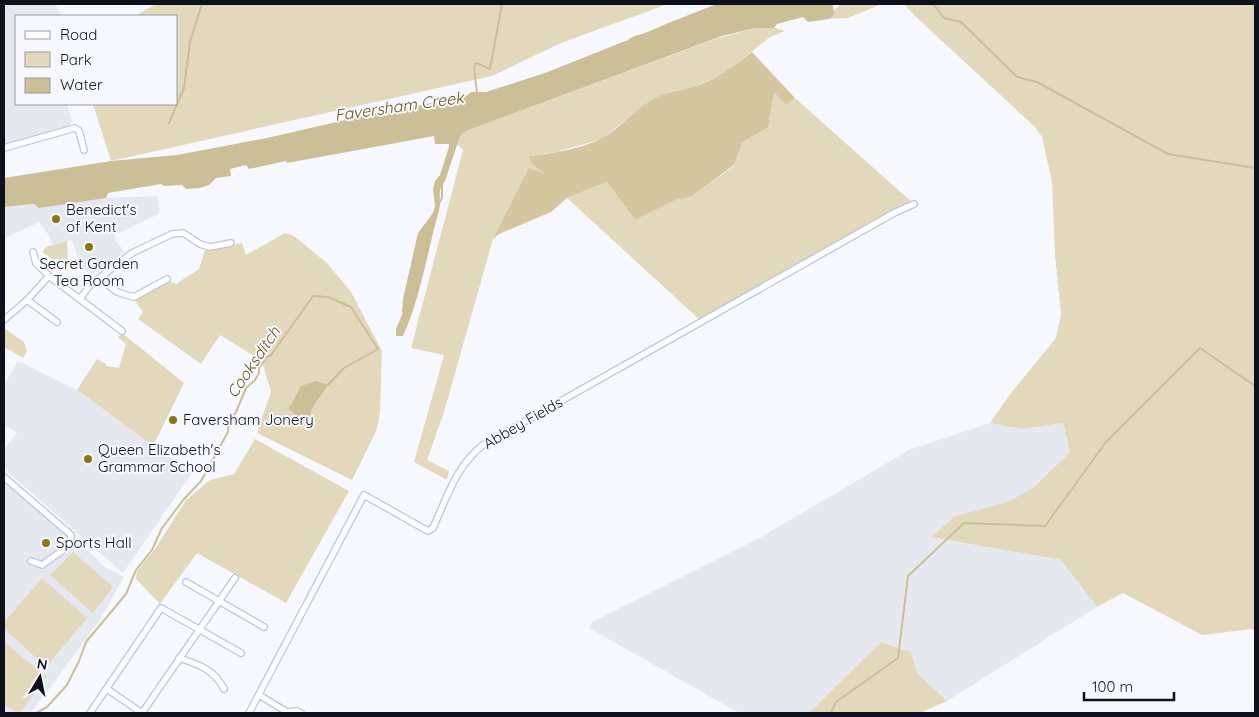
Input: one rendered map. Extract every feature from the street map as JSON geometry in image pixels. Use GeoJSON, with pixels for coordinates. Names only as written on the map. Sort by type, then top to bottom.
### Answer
{"type":"FeatureCollection","features":[{"type":"Feature","properties":{"kind":"street"},"geometry":{"type":"LineString","coordinates":[[4,148],[75,128],[79,131],[84,150]]}},
{"type":"Feature","properties":{"kind":"street","name":"Abbey Fields"},"geometry":{"type":"LineString","coordinates":[[249,713],[364,495],[428,531],[433,528],[462,465],[471,454],[483,445],[894,213],[914,204]]}},
{"type":"Feature","properties":{"kind":"street"},"geometry":{"type":"LineString","coordinates":[[80,299],[89,286],[132,253],[172,234],[183,233],[200,244],[210,247],[231,243]]}},
{"type":"Feature","properties":{"kind":"street"},"geometry":{"type":"LineString","coordinates":[[32,252],[36,263],[49,276],[122,331]]}},
{"type":"Feature","properties":{"kind":"street"},"geometry":{"type":"LineString","coordinates":[[4,320],[28,300],[49,276]]}},
{"type":"Feature","properties":{"kind":"street"},"geometry":{"type":"LineString","coordinates":[[99,278],[117,292],[134,297],[167,278]]}},
{"type":"Feature","properties":{"kind":"street"},"geometry":{"type":"LineString","coordinates":[[28,300],[57,322]]}},
{"type":"Feature","properties":{"kind":"street"},"geometry":{"type":"LineString","coordinates":[[4,477],[70,535],[70,545],[51,561],[42,565],[31,561]]}},
{"type":"Feature","properties":{"kind":"street"},"geometry":{"type":"LineString","coordinates":[[106,689],[142,713],[234,578]]}},
{"type":"Feature","properties":{"kind":"street"},"geometry":{"type":"LineString","coordinates":[[186,582],[264,627]]}},
{"type":"Feature","properties":{"kind":"street"},"geometry":{"type":"LineString","coordinates":[[90,713],[161,608],[242,653]]}},
{"type":"Feature","properties":{"kind":"street"},"geometry":{"type":"LineString","coordinates":[[180,658],[206,668],[220,682],[224,689]]}},
{"type":"Feature","properties":{"kind":"street"},"geometry":{"type":"LineString","coordinates":[[220,682],[226,678]]}},
{"type":"Feature","properties":{"kind":"street"},"geometry":{"type":"LineString","coordinates":[[259,695],[287,712],[297,711],[301,713]]}},
{"type":"Feature","properties":{"kind":"shaded area"},"geometry":{"type":"Polygon","coordinates":[[[4,4],[55,4],[61,15],[15,15],[15,105],[67,105],[72,120],[69,126],[4,145],[4,4]]]}},
{"type":"Feature","properties":{"kind":"shaded area"},"geometry":{"type":"Polygon","coordinates":[[[752,52],[795,98],[786,105],[774,92],[768,127],[743,142],[734,165],[691,197],[677,199],[635,220],[607,182],[567,198],[551,212],[499,234],[493,239],[529,168],[546,175],[532,164],[529,156],[570,149],[601,139],[650,101],[670,92],[709,81],[752,52]]]}},
{"type":"Feature","properties":{"kind":"shaded area"},"geometry":{"type":"Polygon","coordinates":[[[158,196],[159,214],[115,235],[116,241],[125,252],[101,271],[89,274],[81,266],[72,240],[52,245],[48,234],[39,222],[4,239],[4,207],[106,198],[158,196]]]}},
{"type":"Feature","properties":{"kind":"shaded area","name":"Queen Elizabeth's Grammar School"},"geometry":{"type":"Polygon","coordinates":[[[18,361],[77,390],[192,473],[123,573],[4,469],[4,449],[17,433],[4,424],[4,385],[18,361]]]}},
{"type":"Feature","properties":{"kind":"shaded area"},"geometry":{"type":"Polygon","coordinates":[[[990,423],[1022,429],[1063,423],[1070,452],[1033,488],[1007,502],[955,516],[931,537],[1061,560],[1097,607],[947,701],[917,673],[911,652],[881,642],[811,712],[739,713],[589,628],[592,622],[763,536],[909,450],[990,423]]]}},
{"type":"Feature","properties":{"kind":"shaded area"},"geometry":{"type":"Polygon","coordinates":[[[4,474],[53,517],[105,567],[124,577],[98,623],[31,713],[4,713],[4,474]]]}},
{"type":"Feature","properties":{"kind":"green space"},"geometry":{"type":"Polygon","coordinates":[[[156,4],[668,4],[561,43],[492,76],[111,161],[93,105],[178,105],[178,15],[137,15],[156,4]]]}},
{"type":"Feature","properties":{"kind":"green space"},"geometry":{"type":"Polygon","coordinates":[[[841,4],[882,4],[848,18],[823,19],[841,4]]]}},
{"type":"Feature","properties":{"kind":"green space"},"geometry":{"type":"Polygon","coordinates":[[[904,4],[1255,4],[1255,631],[1252,629],[1202,635],[1123,593],[1097,607],[1061,560],[931,537],[955,516],[1007,502],[1033,488],[1070,452],[1063,423],[1022,429],[990,423],[1011,393],[1056,338],[1061,314],[1055,255],[1052,182],[1042,137],[1035,127],[904,4]]]}},
{"type":"Feature","properties":{"kind":"green space"},"geometry":{"type":"Polygon","coordinates":[[[772,27],[785,31],[770,37],[730,69],[716,77],[693,87],[668,93],[648,102],[602,139],[556,152],[529,156],[548,176],[529,169],[493,239],[444,412],[427,460],[449,471],[447,480],[414,462],[444,355],[411,348],[463,150],[457,144],[460,135],[466,131],[715,39],[755,28],[772,27]]]}},
{"type":"Feature","properties":{"kind":"green space"},"geometry":{"type":"Polygon","coordinates":[[[774,91],[786,105],[795,98],[914,204],[702,322],[567,198],[607,182],[635,220],[677,198],[691,197],[734,166],[743,142],[774,91]]]}},
{"type":"Feature","properties":{"kind":"green space"},"geometry":{"type":"Polygon","coordinates":[[[285,233],[294,236],[327,263],[351,292],[382,351],[380,412],[377,429],[352,480],[257,433],[271,392],[262,361],[220,335],[201,364],[138,319],[143,312],[136,302],[137,298],[168,281],[176,284],[199,269],[205,250],[210,251],[242,243],[246,255],[285,233]]]}},
{"type":"Feature","properties":{"kind":"green space"},"geometry":{"type":"Polygon","coordinates":[[[67,241],[67,266],[58,259],[53,260],[42,252],[46,247],[67,241]]]}},
{"type":"Feature","properties":{"kind":"green space"},"geometry":{"type":"Polygon","coordinates":[[[4,328],[24,342],[27,351],[23,358],[4,347],[4,328]]]}},
{"type":"Feature","properties":{"kind":"green space"},"geometry":{"type":"Polygon","coordinates":[[[122,333],[184,383],[153,446],[77,390],[97,359],[106,364],[106,366],[119,368],[126,344],[118,337],[122,333]]]}},
{"type":"Feature","properties":{"kind":"green space"},"geometry":{"type":"Polygon","coordinates":[[[255,439],[349,491],[286,603],[197,553],[160,604],[136,579],[137,571],[155,549],[186,500],[210,480],[234,474],[255,439]]]}},
{"type":"Feature","properties":{"kind":"green space"},"geometry":{"type":"Polygon","coordinates":[[[73,552],[113,587],[93,613],[50,575],[73,552]]]}},
{"type":"Feature","properties":{"kind":"green space"},"geometry":{"type":"Polygon","coordinates":[[[42,578],[87,618],[46,667],[4,629],[4,622],[42,578]]]}},
{"type":"Feature","properties":{"kind":"green space"},"geometry":{"type":"Polygon","coordinates":[[[4,642],[47,677],[19,713],[4,704],[4,642]]]}},
{"type":"Feature","properties":{"kind":"green space"},"geometry":{"type":"Polygon","coordinates":[[[881,642],[911,652],[917,673],[947,701],[920,713],[806,713],[811,711],[881,642]]]}},
{"type":"Feature","properties":{"kind":"water"},"geometry":{"type":"Polygon","coordinates":[[[717,4],[835,4],[833,5],[834,14],[829,19],[808,22],[803,17],[777,24],[774,28],[755,28],[722,36],[466,131],[460,136],[441,188],[440,206],[423,274],[403,336],[396,336],[396,329],[402,315],[403,299],[418,233],[433,213],[435,206],[433,189],[435,181],[440,175],[449,147],[449,144],[435,144],[434,136],[249,169],[246,165],[230,169],[231,176],[216,178],[209,185],[200,188],[186,189],[182,185],[164,186],[161,184],[108,193],[106,198],[39,208],[34,204],[4,207],[4,178],[111,161],[177,155],[267,138],[376,113],[465,97],[471,92],[486,92],[545,73],[717,4]]]}},
{"type":"Feature","properties":{"kind":"water"},"geometry":{"type":"Polygon","coordinates":[[[316,381],[328,385],[312,408],[307,426],[289,409],[301,386],[316,381]]]}},
{"type":"Feature","properties":{"kind":"waterway"},"geometry":{"type":"LineString","coordinates":[[178,102],[184,88],[190,42],[202,4]]}},
{"type":"Feature","properties":{"kind":"waterway"},"geometry":{"type":"LineString","coordinates":[[477,93],[474,68],[476,63],[490,69],[502,4]]}},
{"type":"Feature","properties":{"kind":"waterway"},"geometry":{"type":"LineString","coordinates":[[933,4],[944,18],[961,22],[1017,77],[1037,82],[1168,154],[1255,168]]}},
{"type":"Feature","properties":{"kind":"waterway"},"geometry":{"type":"LineString","coordinates":[[169,123],[177,105]]}},
{"type":"Feature","properties":{"kind":"waterway"},"geometry":{"type":"LineString","coordinates":[[438,205],[442,198],[442,183]]}},
{"type":"Feature","properties":{"kind":"waterway","name":"Cooksditch"},"geometry":{"type":"LineString","coordinates":[[36,713],[47,707],[67,685],[86,642],[126,594],[136,570],[152,550],[162,528],[184,499],[201,481],[228,432],[229,422],[236,412],[246,388],[255,380],[259,373],[259,368],[267,357],[271,355],[313,296],[328,297],[351,307],[378,349],[344,368],[328,385]]}},
{"type":"Feature","properties":{"kind":"waterway"},"geometry":{"type":"LineString","coordinates":[[831,713],[836,702],[898,658],[908,576],[964,523],[1045,526],[1106,442],[1200,348],[1255,386]]}},
{"type":"Feature","properties":{"kind":"place","name":"Benedict's of Kent"},"geometry":{"type":"Point","coordinates":[56,219]}},
{"type":"Feature","properties":{"kind":"place","name":"Secret Garden Tea Room"},"geometry":{"type":"Point","coordinates":[89,247]}},
{"type":"Feature","properties":{"kind":"place","name":"Faversham Jonery"},"geometry":{"type":"Point","coordinates":[173,420]}},
{"type":"Feature","properties":{"kind":"place","name":"Queen Elizabeth's Grammar School"},"geometry":{"type":"Point","coordinates":[88,459]}},
{"type":"Feature","properties":{"kind":"place","name":"Sports Hall"},"geometry":{"type":"Point","coordinates":[46,543]}},
{"type":"Feature","properties":{"kind":"water label","name":"Faversham Creek"},"geometry":{"type":"Point","coordinates":[399,106]}}]}
